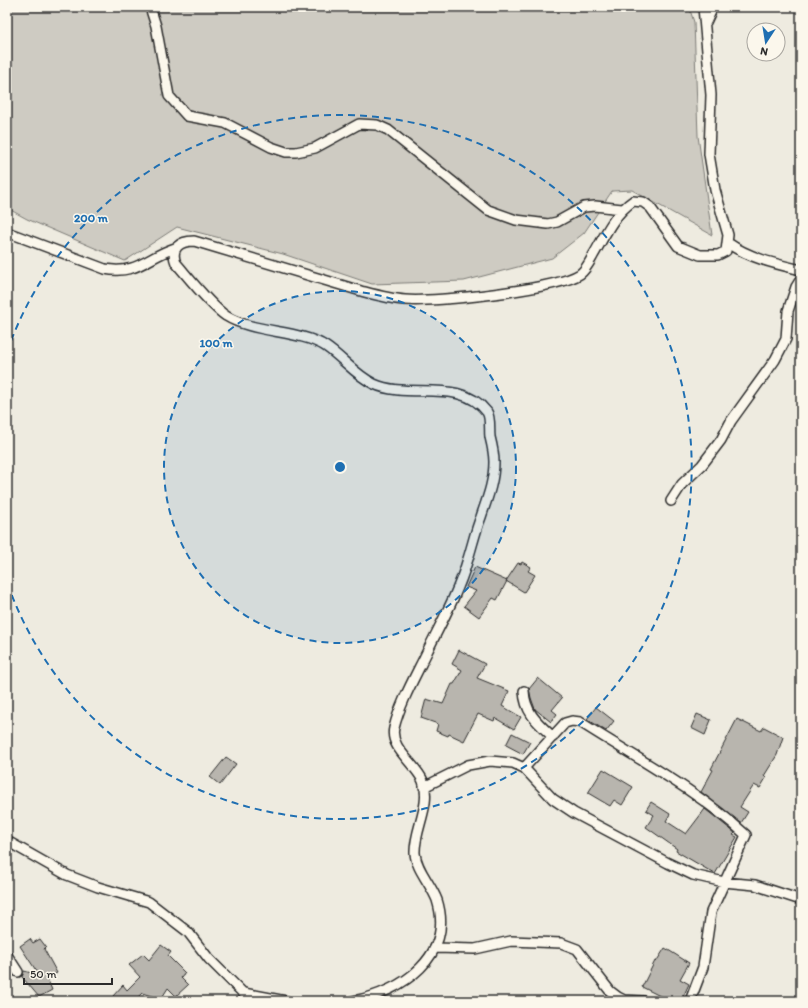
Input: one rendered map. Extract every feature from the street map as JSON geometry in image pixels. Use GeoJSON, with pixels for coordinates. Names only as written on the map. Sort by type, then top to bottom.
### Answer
{"type":"FeatureCollection","features":[{"type":"Feature","properties":{"kind":"street"},"geometry":{"type":"LineString","coordinates":[[150,7],[156,26],[169,96],[187,116],[225,123],[271,147],[291,152],[306,151],[315,148],[359,124],[367,123],[382,126],[405,142],[488,210],[516,220],[548,224],[556,222],[584,207],[595,206],[622,209]]}},
{"type":"Feature","properties":{"kind":"street"},"geometry":{"type":"LineString","coordinates":[[7,232],[105,269],[119,272],[138,266],[151,257],[176,248],[185,241],[194,241],[268,264],[388,298],[407,301],[499,293],[549,285],[570,279],[581,274],[622,209],[633,201],[643,202],[650,207],[678,246],[692,253],[718,255],[726,250],[728,235],[715,190],[709,154],[711,95],[704,7]]}},
{"type":"Feature","properties":{"kind":"street"},"geometry":{"type":"LineString","coordinates":[[706,22],[713,7]]}},
{"type":"Feature","properties":{"kind":"street"},"geometry":{"type":"LineString","coordinates":[[728,243],[739,251],[801,270]]}},
{"type":"Feature","properties":{"kind":"street"},"geometry":{"type":"LineString","coordinates":[[176,248],[173,256],[176,263],[224,315],[253,326],[324,346],[345,365],[374,385],[397,390],[461,395],[473,400],[486,410],[489,416],[494,463],[488,499],[471,547],[467,564],[449,608],[416,676],[393,731],[396,742],[423,781],[424,806],[415,847],[415,857],[432,888],[441,917],[435,948],[425,964],[402,983],[379,994],[353,1001]]}},
{"type":"Feature","properties":{"kind":"street"},"geometry":{"type":"LineString","coordinates":[[671,501],[682,484],[702,465],[721,440],[731,421],[775,360],[786,339],[788,312],[796,287],[801,279]]}},
{"type":"Feature","properties":{"kind":"street"},"geometry":{"type":"LineString","coordinates":[[524,691],[526,704],[531,716],[553,737]]}},
{"type":"Feature","properties":{"kind":"street"},"geometry":{"type":"LineString","coordinates":[[524,768],[565,723],[572,721],[580,722],[672,780],[728,819],[746,835],[711,912],[703,967],[690,1001]]}},
{"type":"Feature","properties":{"kind":"street"},"geometry":{"type":"LineString","coordinates":[[424,787],[468,765],[503,761],[513,763],[524,768],[553,799],[574,813],[693,875],[724,882],[755,885],[801,900]]}},
{"type":"Feature","properties":{"kind":"street"},"geometry":{"type":"LineString","coordinates":[[9,845],[68,875],[98,887],[149,902],[188,932],[209,958],[251,1001]]}},
{"type":"Feature","properties":{"kind":"street"},"geometry":{"type":"LineString","coordinates":[[435,948],[475,949],[511,940],[561,943],[577,949],[610,991],[618,997],[624,1000],[643,1001]]}},
{"type":"Feature","properties":{"kind":"street"},"geometry":{"type":"LineString","coordinates":[[7,955],[18,972]]}},
{"type":"Feature","properties":{"kind":"street"},"geometry":{"type":"LineString","coordinates":[[244,993],[286,1001]]}},
{"type":"Feature","properties":{"kind":"shaded area"},"geometry":{"type":"Polygon","coordinates":[[[7,7],[689,7],[694,22],[698,136],[712,235],[632,190],[612,191],[584,233],[552,258],[464,281],[372,284],[283,254],[177,227],[125,261],[27,219],[7,208],[7,7]]]}},
{"type":"Feature","properties":{"kind":"building"},"geometry":{"type":"Polygon","coordinates":[[[522,562],[531,567],[528,571],[535,575],[524,592],[506,581],[518,563],[521,564],[522,562]]]}},
{"type":"Feature","properties":{"kind":"building"},"geometry":{"type":"Polygon","coordinates":[[[475,567],[507,581],[497,600],[493,598],[479,617],[464,606],[476,591],[466,587],[475,567]]]}},
{"type":"Feature","properties":{"kind":"building"},"geometry":{"type":"Polygon","coordinates":[[[459,650],[485,664],[477,678],[509,691],[502,706],[521,717],[514,729],[495,718],[494,721],[478,714],[464,741],[449,734],[448,736],[436,731],[438,724],[421,718],[426,699],[443,704],[452,684],[454,684],[462,670],[452,664],[459,650]]]}},
{"type":"Feature","properties":{"kind":"building"},"geometry":{"type":"Polygon","coordinates":[[[538,678],[562,698],[552,710],[557,714],[551,722],[535,709],[531,698],[529,689],[538,678]]]}},
{"type":"Feature","properties":{"kind":"building"},"geometry":{"type":"Polygon","coordinates":[[[596,707],[614,721],[606,731],[587,719],[596,707]]]}},
{"type":"Feature","properties":{"kind":"building"},"geometry":{"type":"Polygon","coordinates":[[[697,714],[711,720],[705,735],[691,728],[697,714]]]}},
{"type":"Feature","properties":{"kind":"building"},"geometry":{"type":"Polygon","coordinates":[[[737,719],[761,731],[764,727],[783,737],[777,755],[764,776],[766,778],[760,788],[754,785],[740,807],[748,812],[741,823],[701,792],[713,770],[711,769],[737,719]]]}},
{"type":"Feature","properties":{"kind":"building"},"geometry":{"type":"Polygon","coordinates":[[[512,733],[530,742],[523,754],[506,745],[512,733]]]}},
{"type":"Feature","properties":{"kind":"building"},"geometry":{"type":"Polygon","coordinates":[[[226,757],[236,764],[220,785],[210,777],[226,757]]]}},
{"type":"Feature","properties":{"kind":"building"},"geometry":{"type":"Polygon","coordinates":[[[603,769],[633,787],[622,805],[614,800],[610,806],[588,793],[603,769]]]}},
{"type":"Feature","properties":{"kind":"building"},"geometry":{"type":"Polygon","coordinates":[[[651,802],[670,814],[666,821],[686,834],[705,809],[735,833],[733,835],[737,837],[715,874],[676,851],[677,849],[646,827],[654,815],[646,810],[651,802]]]}},
{"type":"Feature","properties":{"kind":"building"},"geometry":{"type":"Polygon","coordinates":[[[30,939],[33,943],[40,939],[46,947],[44,949],[57,973],[47,978],[52,990],[39,997],[22,977],[24,971],[39,975],[20,946],[30,939]]]}},
{"type":"Feature","properties":{"kind":"building"},"geometry":{"type":"Polygon","coordinates":[[[161,945],[171,952],[168,956],[185,973],[181,978],[188,985],[176,996],[168,988],[161,999],[142,993],[134,1001],[118,1001],[113,996],[123,985],[127,990],[140,977],[129,965],[143,954],[149,960],[161,945]]]}},
{"type":"Feature","properties":{"kind":"building"},"geometry":{"type":"Polygon","coordinates":[[[665,948],[689,963],[680,979],[689,984],[681,1001],[670,1001],[642,987],[655,961],[656,962],[665,948]]]}}]}
